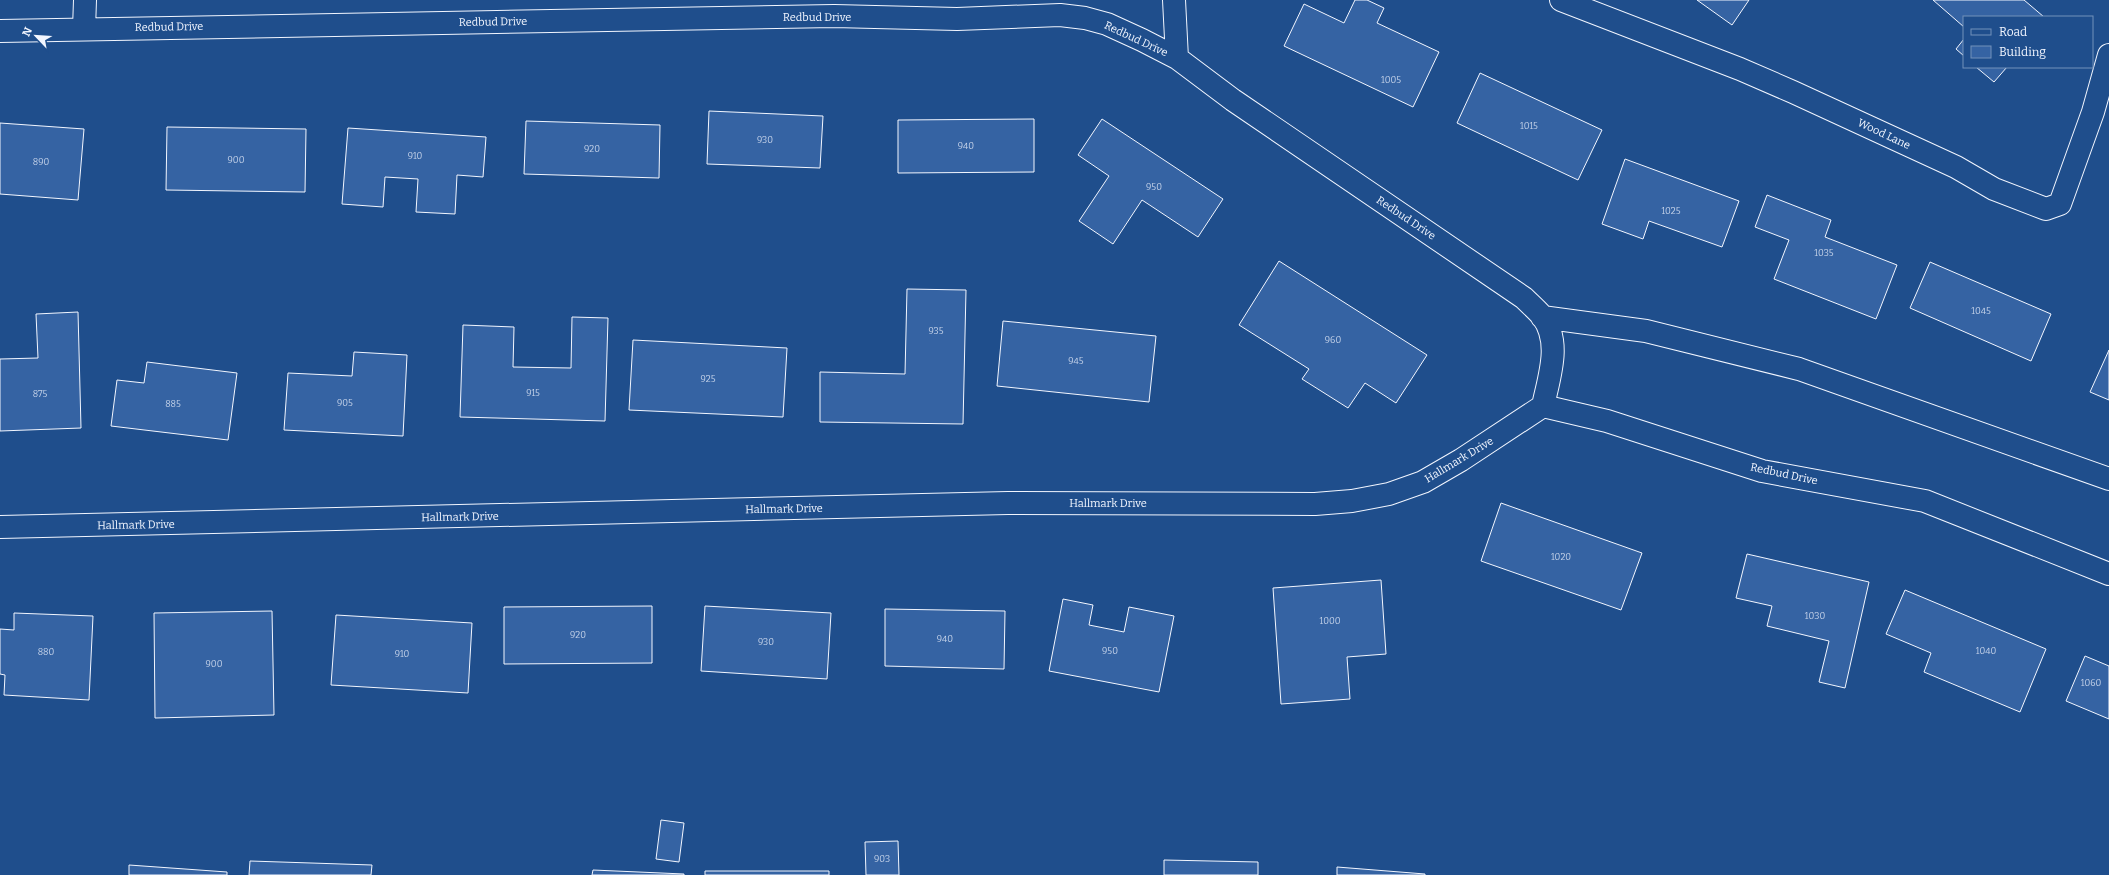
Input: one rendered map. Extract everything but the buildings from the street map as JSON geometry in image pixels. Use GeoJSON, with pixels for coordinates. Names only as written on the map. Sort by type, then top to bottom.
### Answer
{"type":"FeatureCollection","features":[{"type":"Feature","properties":{"kind":"street"},"geometry":{"type":"LineString","coordinates":[[84,29],[85,0]]}},
{"type":"Feature","properties":{"kind":"street"},"geometry":{"type":"LineString","coordinates":[[1174,0],[1177,58]]}},
{"type":"Feature","properties":{"kind":"street","name":"Wood Lane"},"geometry":{"type":"LineString","coordinates":[[1561,0],[1746,72],[1956,167],[1994,189],[2046,208],[2060,204],[2093,112],[2109,55]]}},
{"type":"Feature","properties":{"kind":"street","name":"Redbud Drive"},"geometry":{"type":"LineString","coordinates":[[0,31],[834,16],[957,18],[1060,14],[1085,18],[1107,24],[1177,58],[1233,100],[1519,295],[1542,317],[1552,339],[1552,362],[1543,406],[1608,421],[1762,471],[1925,501],[2109,574]]}},
{"type":"Feature","properties":{"kind":"street"},"geometry":{"type":"LineString","coordinates":[[1542,317],[1646,331],[1799,369],[2109,479]]}},
{"type":"Feature","properties":{"kind":"street","name":"Hallmark Drive"},"geometry":{"type":"LineString","coordinates":[[0,527],[1008,503],[1315,504],[1352,501],[1389,494],[1423,482],[1461,460],[1543,406]]}}]}
